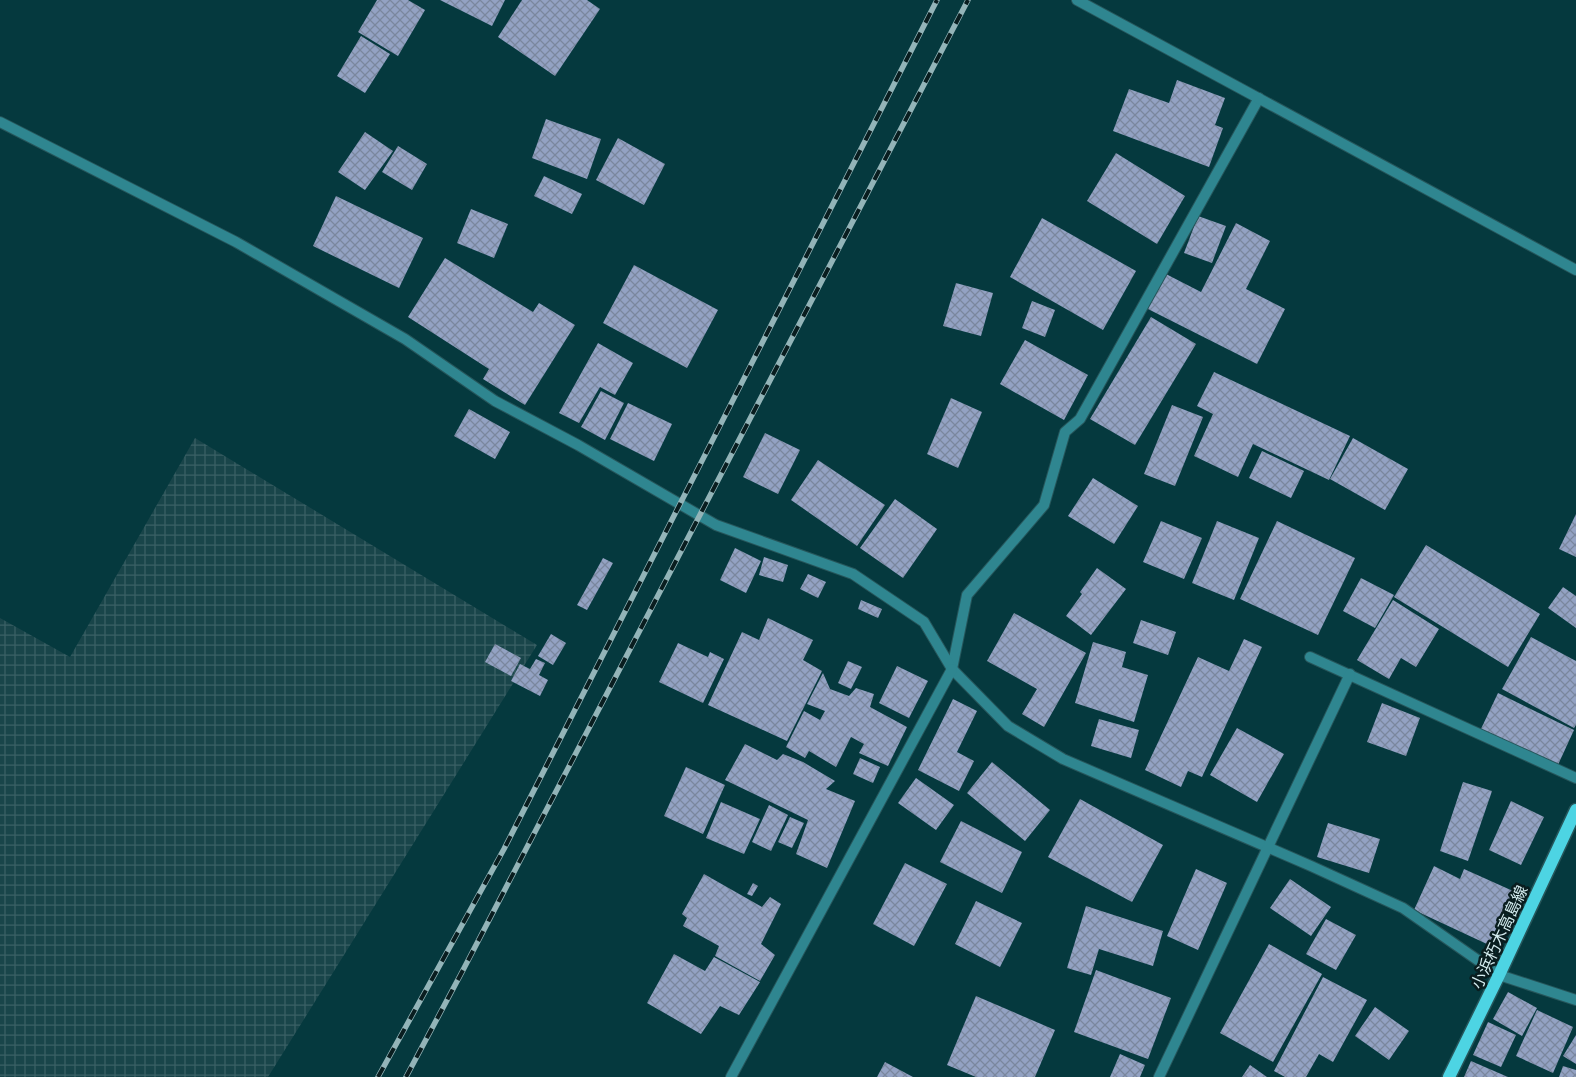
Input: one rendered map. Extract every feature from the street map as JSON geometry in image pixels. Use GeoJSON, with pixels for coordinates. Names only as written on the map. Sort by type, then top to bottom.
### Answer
{"type":"FeatureCollection","features":[{"type":"Feature","properties":{"kind":"main road","name":"小浜朽木高島線"},"geometry":{"type":"LineString","coordinates":[[1449,1077],[1500,975],[1576,810]]}},
{"type":"Feature","properties":{"kind":"street"},"geometry":{"type":"LineString","coordinates":[[1077,0],[1576,270]]}},
{"type":"Feature","properties":{"kind":"street"},"geometry":{"type":"LineString","coordinates":[[731,1077],[952,669],[967,594],[1044,505],[1065,432],[1080,419],[1259,98]]}},
{"type":"Feature","properties":{"kind":"street"},"geometry":{"type":"LineString","coordinates":[[0,122],[236,242],[405,339],[495,401],[578,445],[716,525],[854,574],[924,622],[952,669],[1008,726],[1063,759],[1403,908],[1500,975],[1576,1000]]}},
{"type":"Feature","properties":{"kind":"street"},"geometry":{"type":"LineString","coordinates":[[1310,657],[1576,778]]}},
{"type":"Feature","properties":{"kind":"street"},"geometry":{"type":"LineString","coordinates":[[1159,1077],[1350,674]]}},
{"type":"Feature","properties":{"kind":"shaded area"},"geometry":{"type":"Polygon","coordinates":[[[195,438],[537,645],[268,1077],[0,1077],[0,618],[70,657],[195,438]]]}},
{"type":"Feature","properties":{"kind":"building"},"geometry":{"type":"Polygon","coordinates":[[[377,0],[408,0],[425,10],[398,56],[358,32],[377,0]]]}},
{"type":"Feature","properties":{"kind":"building"},"geometry":{"type":"Polygon","coordinates":[[[440,0],[505,0],[492,26],[440,0]]]}},
{"type":"Feature","properties":{"kind":"building"},"geometry":{"type":"Polygon","coordinates":[[[522,0],[587,0],[600,9],[555,76],[498,37],[522,0]]]}},
{"type":"Feature","properties":{"kind":"building"},"geometry":{"type":"Polygon","coordinates":[[[361,36],[390,54],[365,93],[337,76],[361,36]]]}},
{"type":"Feature","properties":{"kind":"building"},"geometry":{"type":"Polygon","coordinates":[[[1177,80],[1225,98],[1215,125],[1223,128],[1209,167],[1113,131],[1129,89],[1169,103],[1177,80]]]}},
{"type":"Feature","properties":{"kind":"building"},"geometry":{"type":"Polygon","coordinates":[[[546,119],[601,139],[587,179],[532,158],[546,119]]]}},
{"type":"Feature","properties":{"kind":"building"},"geometry":{"type":"Polygon","coordinates":[[[365,132],[393,151],[365,190],[338,172],[365,132]]]}},
{"type":"Feature","properties":{"kind":"building"},"geometry":{"type":"Polygon","coordinates":[[[618,138],[665,164],[644,205],[596,180],[618,138]]]}},
{"type":"Feature","properties":{"kind":"building"},"geometry":{"type":"Polygon","coordinates":[[[398,146],[427,164],[412,190],[382,172],[398,146]]]}},
{"type":"Feature","properties":{"kind":"building"},"geometry":{"type":"Polygon","coordinates":[[[1116,153],[1185,196],[1157,244],[1087,201],[1116,153]]]}},
{"type":"Feature","properties":{"kind":"building"},"geometry":{"type":"Polygon","coordinates":[[[544,176],[582,194],[572,214],[534,196],[544,176]]]}},
{"type":"Feature","properties":{"kind":"building"},"geometry":{"type":"Polygon","coordinates":[[[336,196],[423,238],[399,288],[313,246],[336,196]]]}},
{"type":"Feature","properties":{"kind":"building"},"geometry":{"type":"Polygon","coordinates":[[[471,209],[508,224],[494,258],[457,243],[471,209]]]}},
{"type":"Feature","properties":{"kind":"building"},"geometry":{"type":"Polygon","coordinates":[[[1198,216],[1226,226],[1212,263],[1184,253],[1198,216]]]}},
{"type":"Feature","properties":{"kind":"building"},"geometry":{"type":"Polygon","coordinates":[[[1042,218],[1136,271],[1103,330],[1010,277],[1042,218]]]}},
{"type":"Feature","properties":{"kind":"building"},"geometry":{"type":"Polygon","coordinates":[[[1236,223],[1270,241],[1246,289],[1285,309],[1257,364],[1146,308],[1164,273],[1201,292],[1236,223]]]}},
{"type":"Feature","properties":{"kind":"building"},"geometry":{"type":"Polygon","coordinates":[[[445,258],[533,312],[539,303],[575,325],[525,405],[483,379],[489,369],[408,317],[445,258]]]}},
{"type":"Feature","properties":{"kind":"building"},"geometry":{"type":"Polygon","coordinates":[[[634,265],[718,310],[687,368],[603,323],[634,265]]]}},
{"type":"Feature","properties":{"kind":"building"},"geometry":{"type":"Polygon","coordinates":[[[956,283],[993,293],[981,336],[943,326],[956,283]]]}},
{"type":"Feature","properties":{"kind":"building"},"geometry":{"type":"Polygon","coordinates":[[[1032,301],[1055,310],[1045,337],[1022,328],[1032,301]]]}},
{"type":"Feature","properties":{"kind":"building"},"geometry":{"type":"Polygon","coordinates":[[[1151,317],[1196,344],[1135,445],[1090,419],[1151,317]]]}},
{"type":"Feature","properties":{"kind":"building"},"geometry":{"type":"Polygon","coordinates":[[[1025,340],[1088,375],[1064,420],[1000,384],[1025,340]]]}},
{"type":"Feature","properties":{"kind":"building"},"geometry":{"type":"Polygon","coordinates":[[[598,343],[633,363],[615,395],[600,387],[579,423],[559,413],[598,343]]]}},
{"type":"Feature","properties":{"kind":"building"},"geometry":{"type":"Polygon","coordinates":[[[1214,372],[1350,436],[1329,480],[1253,444],[1238,477],[1194,456],[1213,414],[1197,406],[1214,372]]]}},
{"type":"Feature","properties":{"kind":"building"},"geometry":{"type":"Polygon","coordinates":[[[601,391],[624,403],[605,440],[581,427],[601,391]]]}},
{"type":"Feature","properties":{"kind":"building"},"geometry":{"type":"Polygon","coordinates":[[[951,398],[982,412],[958,468],[927,454],[951,398]]]}},
{"type":"Feature","properties":{"kind":"building"},"geometry":{"type":"Polygon","coordinates":[[[628,403],[672,424],[654,461],[610,439],[628,403]]]}},
{"type":"Feature","properties":{"kind":"building"},"geometry":{"type":"Polygon","coordinates":[[[1172,405],[1203,417],[1175,486],[1144,474],[1172,405]]]}},
{"type":"Feature","properties":{"kind":"building"},"geometry":{"type":"Polygon","coordinates":[[[469,409],[510,432],[495,459],[454,436],[469,409]]]}},
{"type":"Feature","properties":{"kind":"building"},"geometry":{"type":"Polygon","coordinates":[[[765,433],[800,450],[778,494],[743,477],[765,433]]]}},
{"type":"Feature","properties":{"kind":"building"},"geometry":{"type":"Polygon","coordinates":[[[1353,438],[1408,469],[1385,510],[1330,479],[1353,438]]]}},
{"type":"Feature","properties":{"kind":"building"},"geometry":{"type":"Polygon","coordinates":[[[1262,451],[1304,471],[1291,498],[1249,478],[1262,451]]]}},
{"type":"Feature","properties":{"kind":"building"},"geometry":{"type":"Polygon","coordinates":[[[818,460],[885,505],[857,546],[791,500],[818,460]]]}},
{"type":"Feature","properties":{"kind":"building"},"geometry":{"type":"Polygon","coordinates":[[[1093,478],[1138,506],[1114,544],[1068,516],[1093,478]]]}},
{"type":"Feature","properties":{"kind":"building"},"geometry":{"type":"Polygon","coordinates":[[[895,499],[937,529],[903,578],[860,548],[895,499]]]}},
{"type":"Feature","properties":{"kind":"building"},"geometry":{"type":"Polygon","coordinates":[[[1576,514],[1576,557],[1559,549],[1576,514]]]}},
{"type":"Feature","properties":{"kind":"building"},"geometry":{"type":"Polygon","coordinates":[[[1161,521],[1202,538],[1184,579],[1143,562],[1161,521]]]}},
{"type":"Feature","properties":{"kind":"building"},"geometry":{"type":"Polygon","coordinates":[[[1217,521],[1259,538],[1234,600],[1192,583],[1217,521]]]}},
{"type":"Feature","properties":{"kind":"building"},"geometry":{"type":"Polygon","coordinates":[[[1277,521],[1355,558],[1318,635],[1240,599],[1277,521]]]}},
{"type":"Feature","properties":{"kind":"building"},"geometry":{"type":"Polygon","coordinates":[[[1426,545],[1540,614],[1508,667],[1394,597],[1426,545]]]}},
{"type":"Feature","properties":{"kind":"building"},"geometry":{"type":"Polygon","coordinates":[[[735,548],[761,561],[746,593],[720,580],[735,548]]]}},
{"type":"Feature","properties":{"kind":"building"},"geometry":{"type":"Polygon","coordinates":[[[764,557],[788,565],[783,582],[759,575],[764,557]]]}},
{"type":"Feature","properties":{"kind":"building"},"geometry":{"type":"Polygon","coordinates":[[[603,558],[613,563],[587,610],[577,605],[603,558]]]}},
{"type":"Feature","properties":{"kind":"building"},"geometry":{"type":"Polygon","coordinates":[[[1097,568],[1126,589],[1091,635],[1066,616],[1082,594],[1080,592],[1097,568]]]}},
{"type":"Feature","properties":{"kind":"building"},"geometry":{"type":"Polygon","coordinates":[[[808,574],[826,582],[818,598],[800,589],[808,574]]]}},
{"type":"Feature","properties":{"kind":"building"},"geometry":{"type":"Polygon","coordinates":[[[1361,578],[1394,595],[1375,628],[1343,611],[1361,578]]]}},
{"type":"Feature","properties":{"kind":"building"},"geometry":{"type":"Polygon","coordinates":[[[1563,587],[1576,596],[1576,628],[1548,608],[1563,587]]]}},
{"type":"Feature","properties":{"kind":"building"},"geometry":{"type":"Polygon","coordinates":[[[861,600],[882,609],[878,618],[858,609],[861,600]]]}},
{"type":"Feature","properties":{"kind":"building"},"geometry":{"type":"Polygon","coordinates":[[[1393,600],[1439,629],[1416,667],[1401,658],[1389,679],[1357,660],[1393,600]]]}},
{"type":"Feature","properties":{"kind":"building"},"geometry":{"type":"Polygon","coordinates":[[[1014,613],[1086,653],[1044,727],[1022,714],[1037,689],[987,661],[1014,613]]]}},
{"type":"Feature","properties":{"kind":"building"},"geometry":{"type":"Polygon","coordinates":[[[768,618],[813,640],[803,660],[822,671],[787,741],[708,705],[742,632],[759,640],[768,618]]]}},
{"type":"Feature","properties":{"kind":"building"},"geometry":{"type":"Polygon","coordinates":[[[1141,620],[1176,632],[1168,655],[1133,643],[1141,620]]]}},
{"type":"Feature","properties":{"kind":"building"},"geometry":{"type":"Polygon","coordinates":[[[551,634],[566,643],[553,665],[538,656],[551,634]]]}},
{"type":"Feature","properties":{"kind":"building"},"geometry":{"type":"Polygon","coordinates":[[[1531,637],[1576,661],[1576,725],[1574,728],[1502,689],[1531,637]]]}},
{"type":"Feature","properties":{"kind":"building"},"geometry":{"type":"Polygon","coordinates":[[[1244,639],[1262,647],[1202,777],[1188,771],[1181,787],[1145,770],[1198,657],[1229,671],[1244,639]]]}},
{"type":"Feature","properties":{"kind":"building"},"geometry":{"type":"Polygon","coordinates":[[[1093,642],[1126,652],[1122,667],[1148,675],[1134,722],[1075,703],[1093,642]]]}},
{"type":"Feature","properties":{"kind":"building"},"geometry":{"type":"Polygon","coordinates":[[[678,643],[708,657],[710,652],[724,659],[703,703],[659,682],[678,643]]]}},
{"type":"Feature","properties":{"kind":"building"},"geometry":{"type":"Polygon","coordinates":[[[495,644],[521,658],[511,676],[485,662],[495,644]]]}},
{"type":"Feature","properties":{"kind":"building"},"geometry":{"type":"Polygon","coordinates":[[[536,659],[545,663],[539,675],[548,680],[540,696],[511,681],[520,664],[530,669],[536,659]]]}},
{"type":"Feature","properties":{"kind":"building"},"geometry":{"type":"Polygon","coordinates":[[[848,661],[862,667],[851,689],[838,683],[848,661]]]}},
{"type":"Feature","properties":{"kind":"building"},"geometry":{"type":"Polygon","coordinates":[[[897,666],[928,681],[909,718],[879,703],[897,666]]]}},
{"type":"Feature","properties":{"kind":"building"},"geometry":{"type":"Polygon","coordinates":[[[823,673],[830,689],[849,696],[856,688],[874,694],[870,707],[907,727],[888,766],[859,753],[864,744],[851,737],[836,767],[809,751],[805,758],[786,747],[804,711],[820,720],[825,711],[807,704],[823,673]]]}},
{"type":"Feature","properties":{"kind":"building"},"geometry":{"type":"Polygon","coordinates":[[[1498,693],[1574,730],[1557,767],[1480,731],[1498,693]]]}},
{"type":"Feature","properties":{"kind":"building"},"geometry":{"type":"Polygon","coordinates":[[[953,699],[977,711],[957,752],[974,761],[959,791],[918,770],[953,699]]]}},
{"type":"Feature","properties":{"kind":"building"},"geometry":{"type":"Polygon","coordinates":[[[1382,703],[1420,718],[1406,756],[1367,742],[1382,703]]]}},
{"type":"Feature","properties":{"kind":"building"},"geometry":{"type":"Polygon","coordinates":[[[1099,719],[1139,730],[1131,758],[1091,746],[1099,719]]]}},
{"type":"Feature","properties":{"kind":"building"},"geometry":{"type":"Polygon","coordinates":[[[1237,728],[1284,754],[1257,802],[1210,775],[1237,728]]]}},
{"type":"Feature","properties":{"kind":"building"},"geometry":{"type":"Polygon","coordinates":[[[745,744],[777,760],[783,754],[803,762],[835,781],[826,789],[855,801],[827,868],[796,854],[808,820],[725,780],[745,744]]]}},
{"type":"Feature","properties":{"kind":"building"},"geometry":{"type":"Polygon","coordinates":[[[860,758],[880,767],[873,783],[853,774],[860,758]]]}},
{"type":"Feature","properties":{"kind":"building"},"geometry":{"type":"Polygon","coordinates":[[[992,762],[1050,810],[1025,841],[967,793],[992,762]]]}},
{"type":"Feature","properties":{"kind":"building"},"geometry":{"type":"Polygon","coordinates":[[[686,767],[725,785],[703,834],[664,816],[686,767]]]}},
{"type":"Feature","properties":{"kind":"building"},"geometry":{"type":"Polygon","coordinates":[[[916,778],[954,805],[936,830],[898,803],[916,778]]]}},
{"type":"Feature","properties":{"kind":"building"},"geometry":{"type":"Polygon","coordinates":[[[1463,782],[1492,791],[1468,861],[1440,851],[1463,782]]]}},
{"type":"Feature","properties":{"kind":"building"},"geometry":{"type":"Polygon","coordinates":[[[1080,799],[1163,845],[1132,902],[1048,857],[1080,799]]]}},
{"type":"Feature","properties":{"kind":"building"},"geometry":{"type":"Polygon","coordinates":[[[1511,801],[1544,817],[1521,865],[1489,850],[1511,801]]]}},
{"type":"Feature","properties":{"kind":"building"},"geometry":{"type":"Polygon","coordinates":[[[721,802],[760,819],[744,854],[706,838],[721,802]]]}},
{"type":"Feature","properties":{"kind":"building"},"geometry":{"type":"Polygon","coordinates":[[[769,805],[788,815],[771,851],[752,842],[769,805]]]}},
{"type":"Feature","properties":{"kind":"building"},"geometry":{"type":"Polygon","coordinates":[[[790,817],[804,823],[792,848],[778,842],[790,817]]]}},
{"type":"Feature","properties":{"kind":"building"},"geometry":{"type":"Polygon","coordinates":[[[961,821],[1022,852],[1002,893],[940,862],[961,821]]]}},
{"type":"Feature","properties":{"kind":"building"},"geometry":{"type":"Polygon","coordinates":[[[1328,823],[1380,839],[1369,873],[1317,857],[1328,823]]]}},
{"type":"Feature","properties":{"kind":"building"},"geometry":{"type":"Polygon","coordinates":[[[905,863],[947,884],[914,946],[873,924],[905,863]]]}},
{"type":"Feature","properties":{"kind":"building"},"geometry":{"type":"Polygon","coordinates":[[[1434,866],[1460,879],[1464,869],[1513,891],[1489,945],[1414,910],[1434,866]]]}},
{"type":"Feature","properties":{"kind":"building"},"geometry":{"type":"Polygon","coordinates":[[[1196,869],[1227,883],[1198,950],[1167,936],[1196,869]]]}},
{"type":"Feature","properties":{"kind":"building"},"geometry":{"type":"Polygon","coordinates":[[[704,874],[762,907],[770,897],[781,904],[761,944],[775,955],[760,981],[715,956],[719,946],[683,926],[687,918],[682,914],[704,874]]]}},
{"type":"Feature","properties":{"kind":"building"},"geometry":{"type":"Polygon","coordinates":[[[1290,879],[1331,907],[1311,936],[1270,908],[1290,879]]]}},
{"type":"Feature","properties":{"kind":"building"},"geometry":{"type":"Polygon","coordinates":[[[753,883],[758,886],[752,896],[747,894],[753,883]]]}},
{"type":"Feature","properties":{"kind":"building"},"geometry":{"type":"Polygon","coordinates":[[[976,901],[1022,923],[1000,967],[955,944],[976,901]]]}},
{"type":"Feature","properties":{"kind":"building"},"geometry":{"type":"Polygon","coordinates":[[[1086,906],[1163,931],[1153,966],[1099,949],[1091,975],[1067,968],[1086,906]]]}},
{"type":"Feature","properties":{"kind":"building"},"geometry":{"type":"Polygon","coordinates":[[[1326,919],[1356,935],[1336,970],[1306,954],[1326,919]]]}},
{"type":"Feature","properties":{"kind":"building"},"geometry":{"type":"Polygon","coordinates":[[[1269,944],[1322,974],[1273,1062],[1220,1033],[1269,944]]]}},
{"type":"Feature","properties":{"kind":"building"},"geometry":{"type":"Polygon","coordinates":[[[674,954],[705,971],[714,957],[760,982],[739,1015],[720,1006],[701,1034],[647,1003],[674,954]]]}},
{"type":"Feature","properties":{"kind":"building"},"geometry":{"type":"Polygon","coordinates":[[[1096,970],[1171,998],[1148,1059],[1074,1032],[1096,970]]]}},
{"type":"Feature","properties":{"kind":"building"},"geometry":{"type":"Polygon","coordinates":[[[1323,977],[1367,1000],[1333,1062],[1319,1054],[1306,1077],[1285,1077],[1274,1071],[1323,977]]]}},
{"type":"Feature","properties":{"kind":"building"},"geometry":{"type":"Polygon","coordinates":[[[1508,992],[1537,1008],[1522,1036],[1493,1019],[1508,992]]]}},
{"type":"Feature","properties":{"kind":"building"},"geometry":{"type":"Polygon","coordinates":[[[976,996],[1055,1030],[1035,1077],[976,1077],[947,1065],[976,996]]]}},
{"type":"Feature","properties":{"kind":"building"},"geometry":{"type":"Polygon","coordinates":[[[1375,1007],[1409,1031],[1389,1060],[1355,1036],[1375,1007]]]}},
{"type":"Feature","properties":{"kind":"building"},"geometry":{"type":"Polygon","coordinates":[[[1537,1010],[1573,1027],[1553,1073],[1516,1056],[1537,1010]]]}},
{"type":"Feature","properties":{"kind":"building"},"geometry":{"type":"Polygon","coordinates":[[[1488,1022],[1516,1035],[1501,1067],[1473,1055],[1488,1022]]]}},
{"type":"Feature","properties":{"kind":"building"},"geometry":{"type":"Polygon","coordinates":[[[1576,1035],[1576,1064],[1563,1056],[1576,1035]]]}},
{"type":"Feature","properties":{"kind":"building"},"geometry":{"type":"Polygon","coordinates":[[[1120,1054],[1145,1065],[1140,1077],[1110,1077],[1120,1054]]]}},
{"type":"Feature","properties":{"kind":"building"},"geometry":{"type":"Polygon","coordinates":[[[1471,1061],[1508,1077],[1464,1077],[1471,1061]]]}},
{"type":"Feature","properties":{"kind":"building"},"geometry":{"type":"Polygon","coordinates":[[[885,1062],[913,1077],[877,1077],[885,1062]]]}},
{"type":"Feature","properties":{"kind":"building"},"geometry":{"type":"Polygon","coordinates":[[[1250,1065],[1267,1077],[1242,1077],[1250,1065]]]}},
{"type":"Feature","properties":{"kind":"building"},"geometry":{"type":"Polygon","coordinates":[[[1563,1066],[1576,1070],[1576,1077],[1559,1077],[1563,1066]]]}},
{"type":"Feature","properties":{"kind":"railway"},"geometry":{"type":"LineString","coordinates":[[378,1077],[504,849],[937,0]]}},
{"type":"Feature","properties":{"kind":"railway"},"geometry":{"type":"LineString","coordinates":[[406,1077],[968,0]]}}]}
